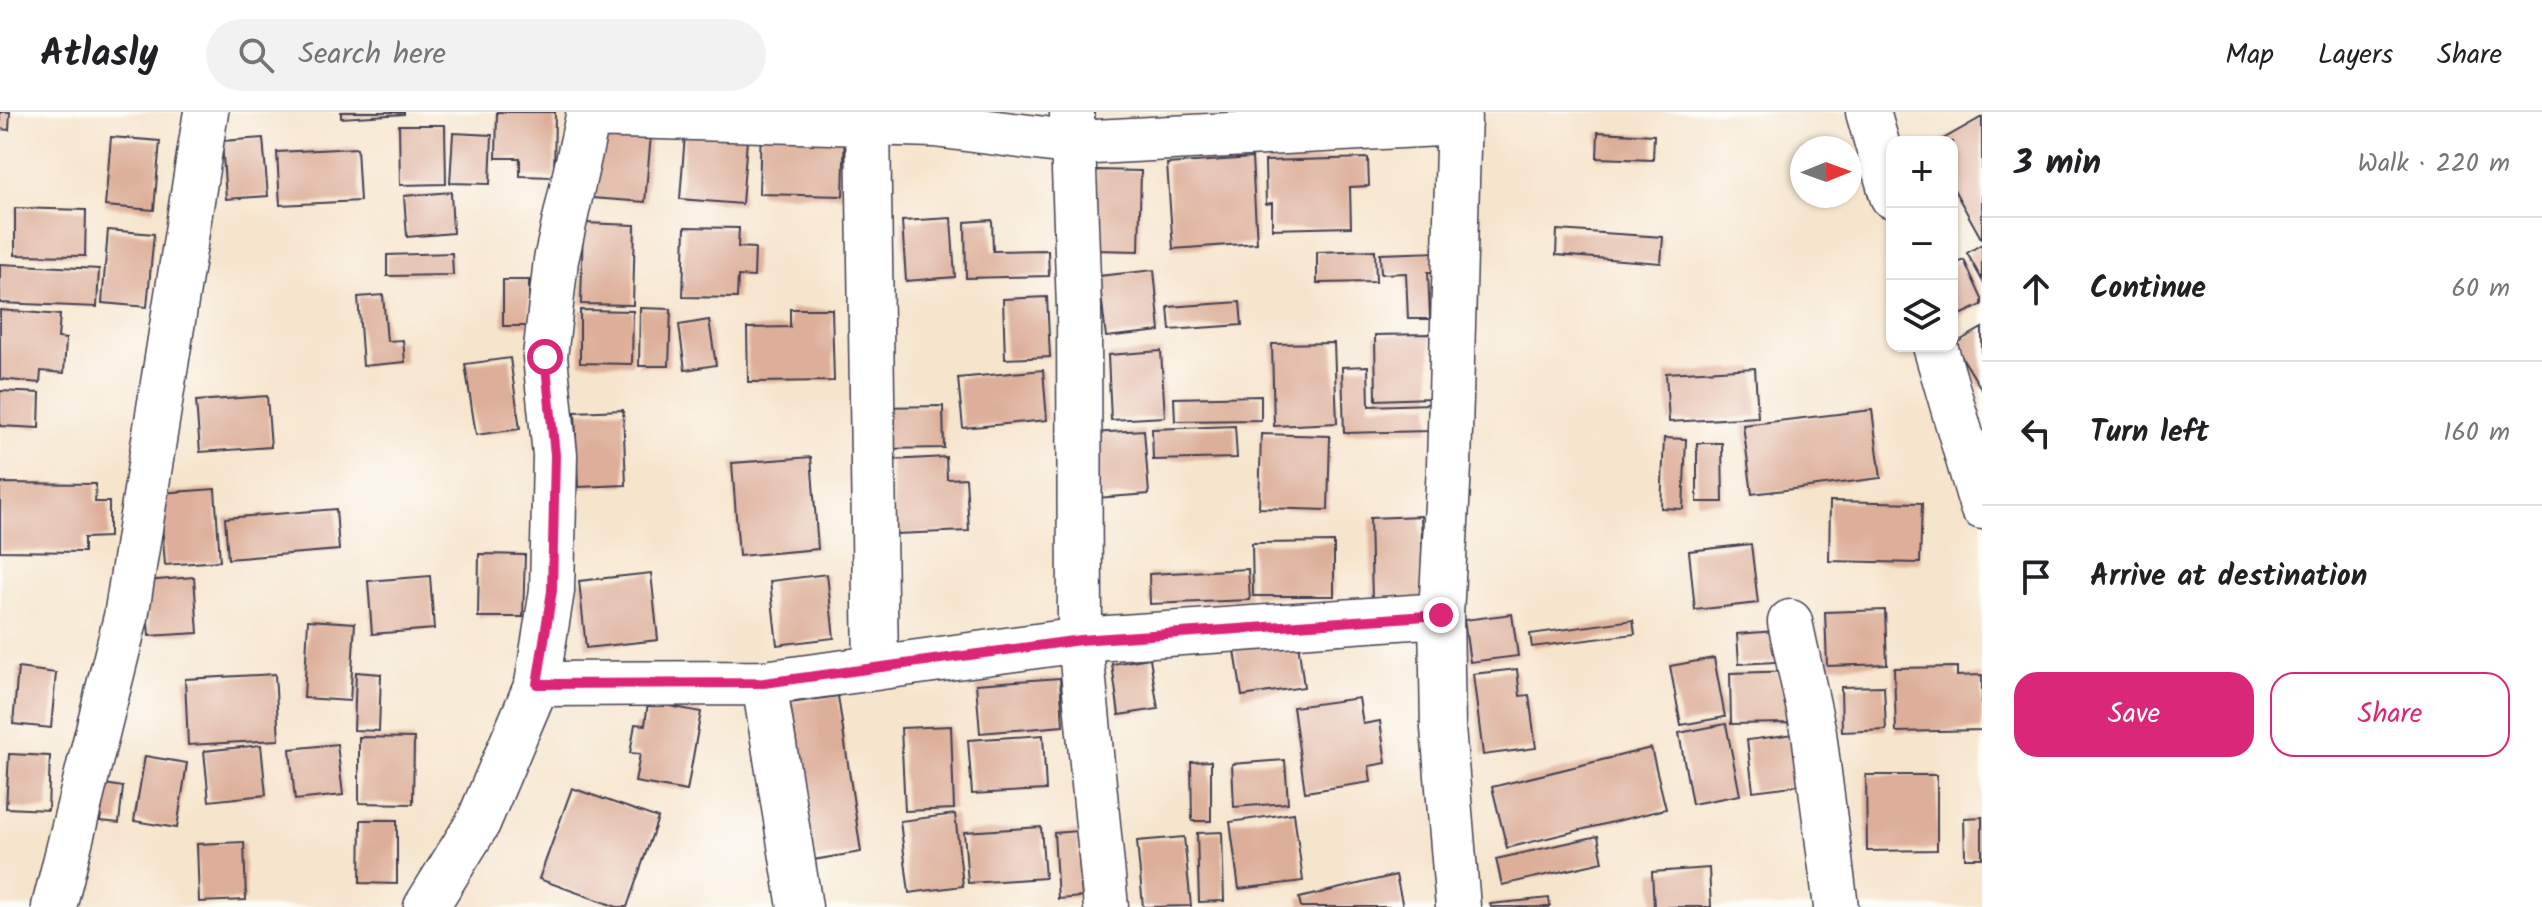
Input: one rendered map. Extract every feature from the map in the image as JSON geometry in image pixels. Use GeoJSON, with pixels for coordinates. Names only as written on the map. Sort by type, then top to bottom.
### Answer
{"type":"FeatureCollection","features":[{"type":"Feature","properties":{"kind":"street"},"geometry":{"type":"LineString","coordinates":[[54,907],[126,617],[206,112]]}},
{"type":"Feature","properties":{"kind":"street"},"geometry":{"type":"LineString","coordinates":[[1868,112],[1886,175]]}},
{"type":"Feature","properties":{"kind":"street"},"geometry":{"type":"LineString","coordinates":[[426,907],[478,823],[537,684],[552,591],[555,455],[545,357],[556,260],[588,113],[1074,127],[1459,118],[1449,466],[1441,615],[1443,728],[1458,907]]}},
{"type":"Feature","properties":{"kind":"street"},"geometry":{"type":"LineString","coordinates":[[868,122],[876,668]]}},
{"type":"Feature","properties":{"kind":"street"},"geometry":{"type":"LineString","coordinates":[[1074,127],[1079,308],[1080,640],[1106,907]]}},
{"type":"Feature","properties":{"kind":"street"},"geometry":{"type":"LineString","coordinates":[[1937,352],[1982,507]]}},
{"type":"Feature","properties":{"kind":"street"},"geometry":{"type":"LineString","coordinates":[[537,684],[764,683],[1080,640],[1441,615]]}},
{"type":"Feature","properties":{"kind":"street"},"geometry":{"type":"LineString","coordinates":[[1790,622],[1814,733],[1836,907]]}},
{"type":"Feature","properties":{"kind":"street"},"geometry":{"type":"LineString","coordinates":[[764,683],[800,907]]}},
{"type":"Feature","properties":{"kind":"building"},"geometry":{"type":"Polygon","coordinates":[[[0,112],[10,112],[9,130],[0,129],[0,112]]]}},
{"type":"Feature","properties":{"kind":"building"},"geometry":{"type":"Polygon","coordinates":[[[341,112],[404,112],[404,114],[341,118],[341,112]]]}},
{"type":"Feature","properties":{"kind":"building"},"geometry":{"type":"Polygon","coordinates":[[[497,112],[555,112],[554,177],[520,176],[520,158],[496,158],[497,112]]]}},
{"type":"Feature","properties":{"kind":"building"},"geometry":{"type":"Polygon","coordinates":[[[1982,117],[1982,240],[1958,197],[1958,136],[1949,136],[1982,117]]]}},
{"type":"Feature","properties":{"kind":"building"},"geometry":{"type":"Polygon","coordinates":[[[600,119],[652,123],[645,202],[592,198],[600,119]]]}},
{"type":"Feature","properties":{"kind":"building"},"geometry":{"type":"Polygon","coordinates":[[[686,122],[748,127],[742,204],[680,199],[686,122]]]}},
{"type":"Feature","properties":{"kind":"building"},"geometry":{"type":"Polygon","coordinates":[[[399,125],[445,125],[446,184],[400,185],[399,125]]]}},
{"type":"Feature","properties":{"kind":"building"},"geometry":{"type":"Polygon","coordinates":[[[761,125],[845,127],[843,196],[759,194],[761,125]]]}},
{"type":"Feature","properties":{"kind":"building"},"geometry":{"type":"Polygon","coordinates":[[[1598,132],[1654,135],[1653,160],[1597,158],[1598,132]]]}},
{"type":"Feature","properties":{"kind":"building"},"geometry":{"type":"Polygon","coordinates":[[[453,133],[492,135],[490,184],[450,183],[453,133]]]}},
{"type":"Feature","properties":{"kind":"building"},"geometry":{"type":"Polygon","coordinates":[[[111,137],[160,141],[154,210],[105,206],[111,137]]]}},
{"type":"Feature","properties":{"kind":"building"},"geometry":{"type":"Polygon","coordinates":[[[263,138],[268,196],[226,199],[222,141],[263,138]]]}},
{"type":"Feature","properties":{"kind":"building"},"geometry":{"type":"Polygon","coordinates":[[[357,148],[360,201],[280,205],[277,152],[357,148]]]}},
{"type":"Feature","properties":{"kind":"building"},"geometry":{"type":"Polygon","coordinates":[[[1252,158],[1257,243],[1173,249],[1167,164],[1252,158]]]}},
{"type":"Feature","properties":{"kind":"building"},"geometry":{"type":"Polygon","coordinates":[[[1368,158],[1369,186],[1350,187],[1351,227],[1272,229],[1272,203],[1266,204],[1265,161],[1368,158]]]}},
{"type":"Feature","properties":{"kind":"building"},"geometry":{"type":"Polygon","coordinates":[[[1096,170],[1141,171],[1139,251],[1094,250],[1096,170]]]}},
{"type":"Feature","properties":{"kind":"building"},"geometry":{"type":"Polygon","coordinates":[[[451,192],[453,233],[407,237],[404,196],[451,192]]]}},
{"type":"Feature","properties":{"kind":"building"},"geometry":{"type":"Polygon","coordinates":[[[15,208],[86,210],[85,256],[15,255],[15,208]]]}},
{"type":"Feature","properties":{"kind":"building"},"geometry":{"type":"Polygon","coordinates":[[[951,218],[955,277],[906,281],[902,221],[951,218]]]}},
{"type":"Feature","properties":{"kind":"building"},"geometry":{"type":"Polygon","coordinates":[[[992,220],[993,251],[1048,250],[1049,276],[966,278],[965,222],[992,220]]]}},
{"type":"Feature","properties":{"kind":"building"},"geometry":{"type":"Polygon","coordinates":[[[583,223],[635,225],[633,305],[581,304],[583,223]]]}},
{"type":"Feature","properties":{"kind":"building"},"geometry":{"type":"Polygon","coordinates":[[[685,227],[739,228],[738,247],[755,248],[754,277],[738,276],[737,298],[683,297],[685,227]]]}},
{"type":"Feature","properties":{"kind":"building"},"geometry":{"type":"Polygon","coordinates":[[[108,230],[154,234],[147,307],[102,303],[108,230]]]}},
{"type":"Feature","properties":{"kind":"building"},"geometry":{"type":"Polygon","coordinates":[[[1557,230],[1663,237],[1661,263],[1556,255],[1557,230]]]}},
{"type":"Feature","properties":{"kind":"building"},"geometry":{"type":"Polygon","coordinates":[[[1982,244],[1982,280],[1967,253],[1982,244]]]}},
{"type":"Feature","properties":{"kind":"building"},"geometry":{"type":"Polygon","coordinates":[[[1375,250],[1376,282],[1317,283],[1317,252],[1375,250]]]}},
{"type":"Feature","properties":{"kind":"building"},"geometry":{"type":"Polygon","coordinates":[[[1439,252],[1439,272],[1428,272],[1430,319],[1408,319],[1406,273],[1381,274],[1380,254],[1439,252]]]}},
{"type":"Feature","properties":{"kind":"building"},"geometry":{"type":"Polygon","coordinates":[[[452,253],[453,275],[387,276],[387,255],[452,253]]]}},
{"type":"Feature","properties":{"kind":"building"},"geometry":{"type":"Polygon","coordinates":[[[1964,260],[1982,305],[1958,316],[1958,280],[1958,262],[1964,260]]]}},
{"type":"Feature","properties":{"kind":"building"},"geometry":{"type":"Polygon","coordinates":[[[0,264],[99,269],[97,307],[0,303],[0,264]]]}},
{"type":"Feature","properties":{"kind":"building"},"geometry":{"type":"Polygon","coordinates":[[[1154,270],[1160,331],[1106,337],[1099,276],[1154,270]]]}},
{"type":"Feature","properties":{"kind":"building"},"geometry":{"type":"Polygon","coordinates":[[[503,280],[529,280],[529,326],[503,326],[503,280]]]}},
{"type":"Feature","properties":{"kind":"building"},"geometry":{"type":"Polygon","coordinates":[[[383,295],[387,341],[403,340],[405,362],[363,366],[358,297],[383,295]]]}},
{"type":"Feature","properties":{"kind":"building"},"geometry":{"type":"Polygon","coordinates":[[[1047,297],[1050,357],[1005,359],[1003,299],[1047,297]]]}},
{"type":"Feature","properties":{"kind":"building"},"geometry":{"type":"Polygon","coordinates":[[[1240,302],[1242,325],[1170,330],[1168,307],[1240,302]]]}},
{"type":"Feature","properties":{"kind":"building"},"geometry":{"type":"Polygon","coordinates":[[[640,308],[671,309],[669,366],[639,366],[640,308]]]}},
{"type":"Feature","properties":{"kind":"building"},"geometry":{"type":"Polygon","coordinates":[[[790,309],[832,309],[834,381],[748,382],[747,328],[790,327],[790,309]]]}},
{"type":"Feature","properties":{"kind":"building"},"geometry":{"type":"Polygon","coordinates":[[[0,310],[60,315],[58,338],[66,339],[64,373],[41,371],[40,383],[0,379],[0,310]]]}},
{"type":"Feature","properties":{"kind":"building"},"geometry":{"type":"Polygon","coordinates":[[[580,310],[633,311],[632,364],[580,363],[580,310]]]}},
{"type":"Feature","properties":{"kind":"building"},"geometry":{"type":"Polygon","coordinates":[[[709,320],[716,365],[685,370],[679,325],[709,320]]]}},
{"type":"Feature","properties":{"kind":"building"},"geometry":{"type":"Polygon","coordinates":[[[1982,328],[1982,390],[1958,351],[1958,342],[1982,328]]]}},
{"type":"Feature","properties":{"kind":"building"},"geometry":{"type":"Polygon","coordinates":[[[1430,334],[1431,398],[1376,400],[1375,335],[1430,334]]]}},
{"type":"Feature","properties":{"kind":"building"},"geometry":{"type":"Polygon","coordinates":[[[1334,343],[1337,423],[1274,426],[1272,344],[1334,343]]]}},
{"type":"Feature","properties":{"kind":"building"},"geometry":{"type":"Polygon","coordinates":[[[1161,351],[1165,417],[1111,420],[1108,355],[1161,351]]]}},
{"type":"Feature","properties":{"kind":"building"},"geometry":{"type":"Polygon","coordinates":[[[510,358],[520,429],[476,435],[465,364],[510,358]]]}},
{"type":"Feature","properties":{"kind":"building"},"geometry":{"type":"Polygon","coordinates":[[[1368,366],[1369,406],[1430,404],[1430,431],[1344,433],[1342,367],[1368,366]]]}},
{"type":"Feature","properties":{"kind":"building"},"geometry":{"type":"Polygon","coordinates":[[[1755,368],[1758,417],[1669,422],[1666,373],[1755,368]]]}},
{"type":"Feature","properties":{"kind":"building"},"geometry":{"type":"Polygon","coordinates":[[[1043,370],[1047,420],[963,428],[958,378],[1043,370]]]}},
{"type":"Feature","properties":{"kind":"building"},"geometry":{"type":"Polygon","coordinates":[[[0,391],[40,393],[39,428],[0,426],[0,391]]]}},
{"type":"Feature","properties":{"kind":"building"},"geometry":{"type":"Polygon","coordinates":[[[267,396],[271,447],[200,452],[196,401],[267,396]]]}},
{"type":"Feature","properties":{"kind":"building"},"geometry":{"type":"Polygon","coordinates":[[[1261,396],[1261,420],[1175,421],[1174,398],[1261,396]]]}},
{"type":"Feature","properties":{"kind":"building"},"geometry":{"type":"Polygon","coordinates":[[[943,406],[944,448],[878,449],[877,407],[943,406]]]}},
{"type":"Feature","properties":{"kind":"building"},"geometry":{"type":"Polygon","coordinates":[[[623,410],[626,485],[578,487],[575,412],[623,410]]]}},
{"type":"Feature","properties":{"kind":"building"},"geometry":{"type":"Polygon","coordinates":[[[1872,410],[1881,478],[1752,494],[1743,425],[1872,410]]]}},
{"type":"Feature","properties":{"kind":"building"},"geometry":{"type":"Polygon","coordinates":[[[1235,426],[1237,458],[1153,460],[1152,429],[1235,426]]]}},
{"type":"Feature","properties":{"kind":"building"},"geometry":{"type":"Polygon","coordinates":[[[1144,430],[1149,494],[1096,498],[1091,433],[1144,430]]]}},
{"type":"Feature","properties":{"kind":"building"},"geometry":{"type":"Polygon","coordinates":[[[1261,434],[1330,436],[1328,510],[1259,508],[1261,434]]]}},
{"type":"Feature","properties":{"kind":"building"},"geometry":{"type":"Polygon","coordinates":[[[1664,438],[1686,439],[1683,509],[1661,508],[1664,438]]]}},
{"type":"Feature","properties":{"kind":"building"},"geometry":{"type":"Polygon","coordinates":[[[1697,443],[1722,443],[1723,502],[1697,502],[1697,443]]]}},
{"type":"Feature","properties":{"kind":"building"},"geometry":{"type":"Polygon","coordinates":[[[811,457],[818,549],[739,556],[732,463],[811,457]]]}},
{"type":"Feature","properties":{"kind":"building"},"geometry":{"type":"Polygon","coordinates":[[[946,457],[947,479],[966,478],[969,531],[895,534],[891,460],[946,457]]]}},
{"type":"Feature","properties":{"kind":"building"},"geometry":{"type":"Polygon","coordinates":[[[0,483],[96,484],[95,502],[109,502],[109,537],[84,538],[84,552],[0,551],[0,483]]]}},
{"type":"Feature","properties":{"kind":"building"},"geometry":{"type":"Polygon","coordinates":[[[215,489],[220,561],[165,565],[160,493],[215,489]]]}},
{"type":"Feature","properties":{"kind":"building"},"geometry":{"type":"Polygon","coordinates":[[[1830,501],[1922,503],[1920,563],[1829,561],[1830,501]]]}},
{"type":"Feature","properties":{"kind":"building"},"geometry":{"type":"Polygon","coordinates":[[[336,509],[339,550],[228,559],[225,518],[336,509]]]}},
{"type":"Feature","properties":{"kind":"building"},"geometry":{"type":"Polygon","coordinates":[[[1421,516],[1424,599],[1372,601],[1370,518],[1421,516]]]}},
{"type":"Feature","properties":{"kind":"building"},"geometry":{"type":"Polygon","coordinates":[[[1334,542],[1334,596],[1253,596],[1252,543],[1334,542]]]}},
{"type":"Feature","properties":{"kind":"building"},"geometry":{"type":"Polygon","coordinates":[[[1751,544],[1758,603],[1695,610],[1689,551],[1751,544]]]}},
{"type":"Feature","properties":{"kind":"building"},"geometry":{"type":"Polygon","coordinates":[[[479,554],[525,555],[523,617],[478,617],[479,554]]]}},
{"type":"Feature","properties":{"kind":"building"},"geometry":{"type":"Polygon","coordinates":[[[1248,569],[1250,600],[1150,604],[1149,574],[1248,569]]]}},
{"type":"Feature","properties":{"kind":"building"},"geometry":{"type":"Polygon","coordinates":[[[651,573],[658,640],[586,648],[579,581],[651,573]]]}},
{"type":"Feature","properties":{"kind":"building"},"geometry":{"type":"Polygon","coordinates":[[[827,574],[834,638],[777,645],[770,581],[827,574]]]}},
{"type":"Feature","properties":{"kind":"building"},"geometry":{"type":"Polygon","coordinates":[[[430,576],[434,629],[372,634],[368,581],[430,576]]]}},
{"type":"Feature","properties":{"kind":"building"},"geometry":{"type":"Polygon","coordinates":[[[194,577],[198,633],[149,636],[145,581],[194,577]]]}},
{"type":"Feature","properties":{"kind":"building"},"geometry":{"type":"Polygon","coordinates":[[[1885,610],[1887,664],[1827,666],[1825,612],[1885,610]]]}},
{"type":"Feature","properties":{"kind":"building"},"geometry":{"type":"Polygon","coordinates":[[[1512,614],[1518,656],[1470,662],[1464,620],[1512,614]]]}},
{"type":"Feature","properties":{"kind":"building"},"geometry":{"type":"Polygon","coordinates":[[[308,620],[355,623],[350,701],[304,698],[308,620]]]}},
{"type":"Feature","properties":{"kind":"building"},"geometry":{"type":"Polygon","coordinates":[[[1633,620],[1635,634],[1532,647],[1530,634],[1633,620]]]}},
{"type":"Feature","properties":{"kind":"building"},"geometry":{"type":"Polygon","coordinates":[[[1790,630],[1792,661],[1739,664],[1737,634],[1790,630]]]}},
{"type":"Feature","properties":{"kind":"building"},"geometry":{"type":"Polygon","coordinates":[[[1297,635],[1304,687],[1242,696],[1234,644],[1297,635]]]}},
{"type":"Feature","properties":{"kind":"building"},"geometry":{"type":"Polygon","coordinates":[[[1150,658],[1158,709],[1119,715],[1112,664],[1150,658]]]}},
{"type":"Feature","properties":{"kind":"building"},"geometry":{"type":"Polygon","coordinates":[[[1714,658],[1725,717],[1681,725],[1670,666],[1714,658]]]}},
{"type":"Feature","properties":{"kind":"building"},"geometry":{"type":"Polygon","coordinates":[[[1957,667],[1957,676],[1982,675],[1982,730],[1896,732],[1894,668],[1957,667]]]}},
{"type":"Feature","properties":{"kind":"building"},"geometry":{"type":"Polygon","coordinates":[[[18,668],[56,673],[51,728],[13,724],[18,668]]]}},
{"type":"Feature","properties":{"kind":"building"},"geometry":{"type":"Polygon","coordinates":[[[1517,669],[1520,696],[1529,695],[1536,748],[1483,755],[1473,674],[1517,669]]]}},
{"type":"Feature","properties":{"kind":"building"},"geometry":{"type":"Polygon","coordinates":[[[1794,671],[1795,723],[1731,724],[1730,673],[1794,671]]]}},
{"type":"Feature","properties":{"kind":"building"},"geometry":{"type":"Polygon","coordinates":[[[356,672],[381,674],[379,731],[354,730],[356,672]]]}},
{"type":"Feature","properties":{"kind":"building"},"geometry":{"type":"Polygon","coordinates":[[[275,674],[279,740],[188,745],[185,679],[275,674]]]}},
{"type":"Feature","properties":{"kind":"building"},"geometry":{"type":"Polygon","coordinates":[[[1060,678],[1063,726],[980,733],[976,684],[1060,678]]]}},
{"type":"Feature","properties":{"kind":"building"},"geometry":{"type":"Polygon","coordinates":[[[1884,686],[1886,730],[1842,732],[1841,687],[1884,686]]]}},
{"type":"Feature","properties":{"kind":"building"},"geometry":{"type":"Polygon","coordinates":[[[838,696],[861,852],[813,860],[790,703],[838,696]]]}},
{"type":"Feature","properties":{"kind":"building"},"geometry":{"type":"Polygon","coordinates":[[[1359,698],[1363,724],[1380,721],[1386,763],[1369,766],[1371,782],[1305,792],[1293,707],[1359,698]]]}},
{"type":"Feature","properties":{"kind":"building"},"geometry":{"type":"Polygon","coordinates":[[[648,702],[701,712],[687,791],[635,782],[640,754],[630,753],[635,724],[645,725],[648,702]]]}},
{"type":"Feature","properties":{"kind":"building"},"geometry":{"type":"Polygon","coordinates":[[[1726,724],[1740,795],[1692,804],[1679,733],[1726,724]]]}},
{"type":"Feature","properties":{"kind":"building"},"geometry":{"type":"Polygon","coordinates":[[[951,726],[954,809],[905,811],[901,728],[951,726]]]}},
{"type":"Feature","properties":{"kind":"building"},"geometry":{"type":"Polygon","coordinates":[[[1802,733],[1808,784],[1753,791],[1747,740],[1802,733]]]}},
{"type":"Feature","properties":{"kind":"building"},"geometry":{"type":"Polygon","coordinates":[[[1043,735],[1046,790],[972,794],[968,740],[1043,735]]]}},
{"type":"Feature","properties":{"kind":"building"},"geometry":{"type":"Polygon","coordinates":[[[359,737],[414,738],[413,804],[359,803],[359,737]]]}},
{"type":"Feature","properties":{"kind":"building"},"geometry":{"type":"Polygon","coordinates":[[[337,744],[343,795],[295,800],[290,749],[337,744]]]}},
{"type":"Feature","properties":{"kind":"building"},"geometry":{"type":"Polygon","coordinates":[[[261,745],[266,795],[209,801],[204,751],[261,745]]]}},
{"type":"Feature","properties":{"kind":"building"},"geometry":{"type":"Polygon","coordinates":[[[1651,748],[1666,809],[1507,848],[1492,787],[1651,748]]]}},
{"type":"Feature","properties":{"kind":"building"},"geometry":{"type":"Polygon","coordinates":[[[9,754],[50,756],[48,810],[6,808],[9,754]]]}},
{"type":"Feature","properties":{"kind":"building"},"geometry":{"type":"Polygon","coordinates":[[[145,756],[187,763],[177,828],[134,821],[145,756]]]}},
{"type":"Feature","properties":{"kind":"building"},"geometry":{"type":"Polygon","coordinates":[[[1285,760],[1288,803],[1234,807],[1232,764],[1285,760]]]}},
{"type":"Feature","properties":{"kind":"building"},"geometry":{"type":"Polygon","coordinates":[[[1211,761],[1211,821],[1192,821],[1191,762],[1211,761]]]}},
{"type":"Feature","properties":{"kind":"building"},"geometry":{"type":"Polygon","coordinates":[[[1866,775],[1937,775],[1937,850],[1867,851],[1866,775]]]}},
{"type":"Feature","properties":{"kind":"building"},"geometry":{"type":"Polygon","coordinates":[[[105,784],[123,787],[119,823],[100,821],[105,784]]]}},
{"type":"Feature","properties":{"kind":"building"},"geometry":{"type":"Polygon","coordinates":[[[572,788],[658,818],[627,907],[617,907],[539,879],[572,788]]]}},
{"type":"Feature","properties":{"kind":"building"},"geometry":{"type":"Polygon","coordinates":[[[1294,813],[1303,881],[1239,889],[1230,822],[1294,813]]]}},
{"type":"Feature","properties":{"kind":"building"},"geometry":{"type":"Polygon","coordinates":[[[955,814],[963,886],[909,893],[900,821],[955,814]]]}},
{"type":"Feature","properties":{"kind":"building"},"geometry":{"type":"Polygon","coordinates":[[[1982,817],[1982,858],[1965,858],[1964,818],[1982,817]]]}},
{"type":"Feature","properties":{"kind":"building"},"geometry":{"type":"Polygon","coordinates":[[[361,820],[397,820],[397,884],[360,883],[361,820]]]}},
{"type":"Feature","properties":{"kind":"building"},"geometry":{"type":"Polygon","coordinates":[[[1041,827],[1045,878],[968,883],[964,832],[1041,827]]]}},
{"type":"Feature","properties":{"kind":"building"},"geometry":{"type":"Polygon","coordinates":[[[1077,831],[1082,897],[1058,899],[1054,833],[1077,831]]]}},
{"type":"Feature","properties":{"kind":"building"},"geometry":{"type":"Polygon","coordinates":[[[1222,832],[1224,901],[1199,902],[1197,833],[1222,832]]]}},
{"type":"Feature","properties":{"kind":"building"},"geometry":{"type":"Polygon","coordinates":[[[1598,836],[1603,862],[1502,885],[1496,859],[1598,836]]]}},
{"type":"Feature","properties":{"kind":"building"},"geometry":{"type":"Polygon","coordinates":[[[1184,837],[1191,906],[1143,907],[1137,841],[1184,837]]]}},
{"type":"Feature","properties":{"kind":"building"},"geometry":{"type":"Polygon","coordinates":[[[244,842],[246,900],[199,902],[197,844],[244,842]]]}},
{"type":"Feature","properties":{"kind":"building"},"geometry":{"type":"Polygon","coordinates":[[[1709,868],[1711,907],[1654,907],[1652,872],[1709,868]]]}},
{"type":"Feature","properties":{"kind":"building"},"geometry":{"type":"Polygon","coordinates":[[[1396,875],[1403,907],[1301,907],[1299,898],[1396,875]]]}},
{"type":"Feature","properties":{"kind":"building"},"geometry":{"type":"Polygon","coordinates":[[[1549,898],[1550,907],[1491,907],[1490,904],[1549,898]]]}},
{"type":"Feature","properties":{"kind":"route"},"geometry":{"type":"LineString","coordinates":[[545,357],[555,455],[552,591],[537,684],[764,683],[1080,640],[1441,615]]}}]}
